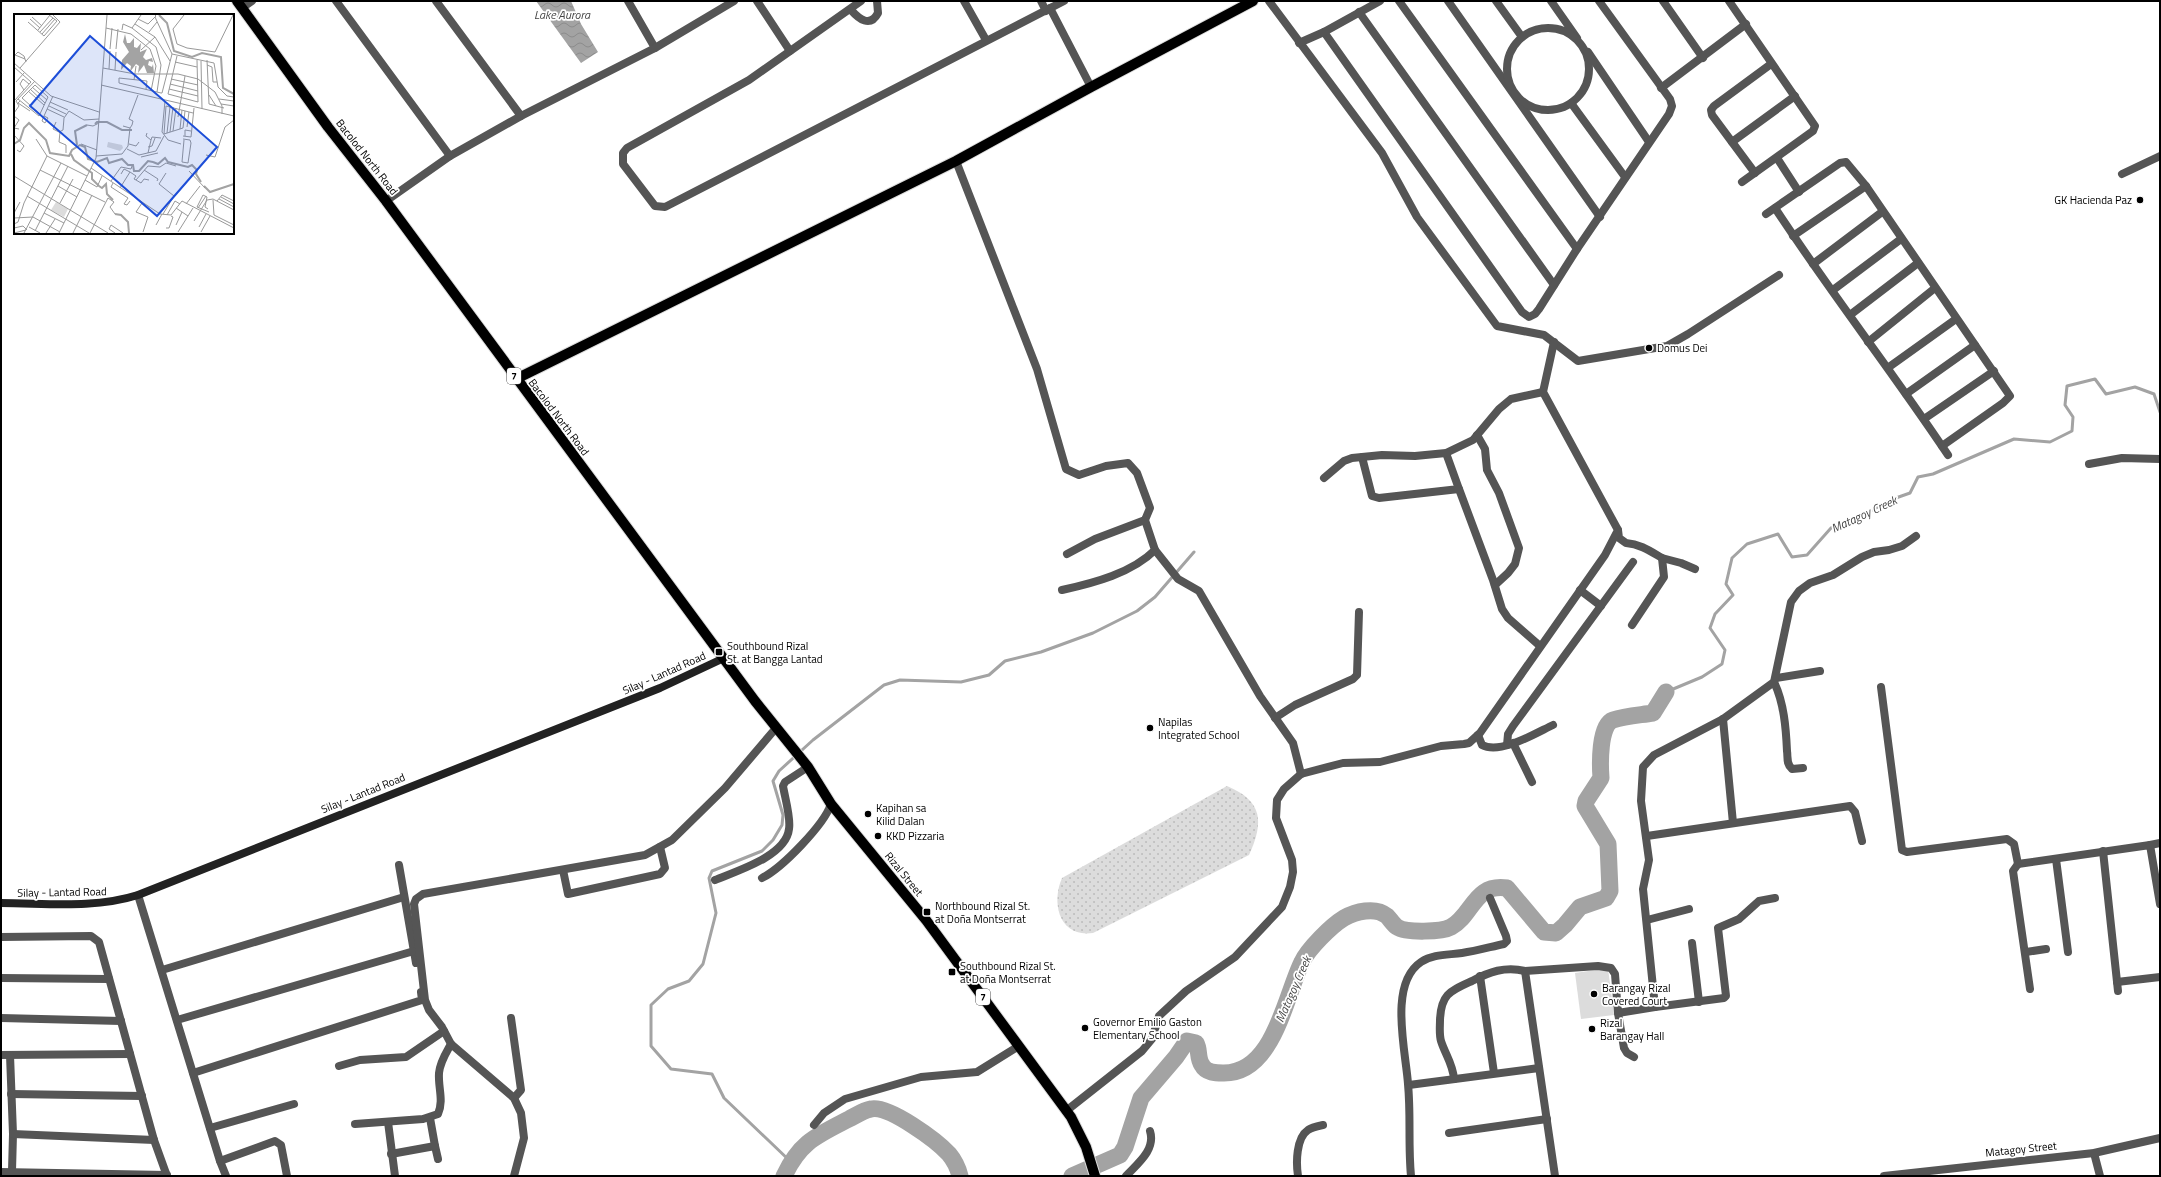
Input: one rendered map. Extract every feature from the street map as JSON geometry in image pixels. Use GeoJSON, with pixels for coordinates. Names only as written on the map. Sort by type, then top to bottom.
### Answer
{"type":"FeatureCollection","features":[{"type":"Feature","properties":{"kind":"main road"},"geometry":{"type":"LineString","coordinates":[[516,378],[956,162],[1091,87],[1254,1]]}},
{"type":"Feature","properties":{"kind":"main road","name":"Bacolod North Road"},"geometry":{"type":"LineString","coordinates":[[240,5],[328,127],[386,201],[776,728],[794,750]]}},
{"type":"Feature","properties":{"kind":"main road","name":"Rizal Street"},"geometry":{"type":"LineString","coordinates":[[794,750],[806,765],[831,804],[926,920],[1075,1123],[1086,1147],[1095,1175]]}},
{"type":"Feature","properties":{"kind":"street"},"geometry":{"type":"LineString","coordinates":[[240,5],[252,1]]}},
{"type":"Feature","properties":{"kind":"street"},"geometry":{"type":"LineString","coordinates":[[336,1],[450,156]]}},
{"type":"Feature","properties":{"kind":"street"},"geometry":{"type":"LineString","coordinates":[[436,1],[521,116]]}},
{"type":"Feature","properties":{"kind":"street"},"geometry":{"type":"LineString","coordinates":[[628,1],[655,48]]}},
{"type":"Feature","properties":{"kind":"street"},"geometry":{"type":"LineString","coordinates":[[386,201],[450,156],[521,116],[655,48],[734,1]]}},
{"type":"Feature","properties":{"kind":"street"},"geometry":{"type":"LineString","coordinates":[[757,1],[790,51]]}},
{"type":"Feature","properties":{"kind":"street"},"geometry":{"type":"LineString","coordinates":[[861,1],[851,10],[749,80],[627,148],[623,153],[622,164],[655,206],[665,206],[1064,1]]}},
{"type":"Feature","properties":{"kind":"street"},"geometry":{"type":"LineString","coordinates":[[851,10],[860,19],[868,21],[876,17],[878,13],[877,1]]}},
{"type":"Feature","properties":{"kind":"street"},"geometry":{"type":"LineString","coordinates":[[964,1],[986,40]]}},
{"type":"Feature","properties":{"kind":"street"},"geometry":{"type":"LineString","coordinates":[[1041,1],[1048,9],[1091,87]]}},
{"type":"Feature","properties":{"kind":"street"},"geometry":{"type":"LineString","coordinates":[[1269,1],[1382,152],[1417,217],[1495,324],[1532,331],[1544,335],[1576,359],[1582,361],[1667,346],[1779,275]]}},
{"type":"Feature","properties":{"kind":"street"},"geometry":{"type":"LineString","coordinates":[[1299,43],[1324,32],[1380,1]]}},
{"type":"Feature","properties":{"kind":"street"},"geometry":{"type":"LineString","coordinates":[[1398,1],[1577,249]]}},
{"type":"Feature","properties":{"kind":"street"},"geometry":{"type":"LineString","coordinates":[[1448,1],[1600,217]]}},
{"type":"Feature","properties":{"kind":"street"},"geometry":{"type":"LineString","coordinates":[[1496,1],[1522,37]]}},
{"type":"Feature","properties":{"kind":"street"},"geometry":{"type":"LineString","coordinates":[[1551,1],[1649,142]]}},
{"type":"Feature","properties":{"kind":"street"},"geometry":{"type":"LineString","coordinates":[[1324,32],[1522,312],[1529,317],[1535,314],[1625,177],[1669,114],[1672,106],[1670,99],[1598,1]]}},
{"type":"Feature","properties":{"kind":"street"},"geometry":{"type":"LineString","coordinates":[[1662,1],[1703,58]]}},
{"type":"Feature","properties":{"kind":"street"},"geometry":{"type":"LineString","coordinates":[[1729,1],[1815,126],[1813,131],[1742,182]]}},
{"type":"Feature","properties":{"kind":"street"},"geometry":{"type":"LineString","coordinates":[[1359,12],[1554,285]]}},
{"type":"Feature","properties":{"kind":"street"},"geometry":{"type":"LineString","coordinates":[[1661,88],[1747,26]]}},
{"type":"Feature","properties":{"kind":"street"},"geometry":{"type":"LineString","coordinates":[[1545,28],[1558,29],[1571,35],[1582,44],[1587,57],[1589,71],[1586,85],[1578,97],[1571,103],[1553,110],[1539,110],[1526,105],[1515,96],[1509,84],[1506,72],[1508,59],[1513,47],[1522,37],[1533,31],[1545,28]]}},
{"type":"Feature","properties":{"kind":"street"},"geometry":{"type":"LineString","coordinates":[[1755,173],[1712,115],[1711,110],[1714,106],[1771,64]]}},
{"type":"Feature","properties":{"kind":"street"},"geometry":{"type":"LineString","coordinates":[[1732,142],[1794,96]]}},
{"type":"Feature","properties":{"kind":"street"},"geometry":{"type":"LineString","coordinates":[[1571,103],[1625,177]]}},
{"type":"Feature","properties":{"kind":"street"},"geometry":{"type":"LineString","coordinates":[[2122,174],[2160,156]]}},
{"type":"Feature","properties":{"kind":"street"},"geometry":{"type":"LineString","coordinates":[[1777,158],[1799,192]]}},
{"type":"Feature","properties":{"kind":"street"},"geometry":{"type":"LineString","coordinates":[[956,162],[1037,369],[1066,469],[1079,475],[1106,466],[1128,463],[1137,473],[1150,508],[1145,520],[1155,550],[1178,579],[1199,591],[1275,718],[1285,729],[1293,743],[1301,774]]}},
{"type":"Feature","properties":{"kind":"street"},"geometry":{"type":"LineString","coordinates":[[1766,214],[1840,162],[1846,162],[1866,186],[1882,212],[1956,319],[2008,391],[2008,400],[1942,446]]}},
{"type":"Feature","properties":{"kind":"street"},"geometry":{"type":"LineString","coordinates":[[1793,236],[1866,186]]}},
{"type":"Feature","properties":{"kind":"street"},"geometry":{"type":"LineString","coordinates":[[1775,208],[1868,342],[1888,367],[1948,455]]}},
{"type":"Feature","properties":{"kind":"street"},"geometry":{"type":"LineString","coordinates":[[1813,264],[1882,212]]}},
{"type":"Feature","properties":{"kind":"street"},"geometry":{"type":"LineString","coordinates":[[1833,290],[1901,239]]}},
{"type":"Feature","properties":{"kind":"street"},"geometry":{"type":"LineString","coordinates":[[1850,314],[1918,263]]}},
{"type":"Feature","properties":{"kind":"street"},"geometry":{"type":"LineString","coordinates":[[1868,342],[1935,288]]}},
{"type":"Feature","properties":{"kind":"street"},"geometry":{"type":"LineString","coordinates":[[1888,367],[1956,319]]}},
{"type":"Feature","properties":{"kind":"street"},"geometry":{"type":"LineString","coordinates":[[1554,342],[1543,392],[1618,530],[1619,538],[1626,543],[1632,542],[1645,547],[1662,558],[1681,563],[1695,569]]}},
{"type":"Feature","properties":{"kind":"street"},"geometry":{"type":"LineString","coordinates":[[1906,394],[1975,345]]}},
{"type":"Feature","properties":{"kind":"street"},"geometry":{"type":"LineString","coordinates":[[1924,419],[1994,371]]}},
{"type":"Feature","properties":{"kind":"street"},"geometry":{"type":"LineString","coordinates":[[1324,478],[1344,462],[1362,457],[1415,456],[1446,453],[1465,444],[1477,435],[1499,409],[1511,399],[1543,392]]}},
{"type":"Feature","properties":{"kind":"street"},"geometry":{"type":"LineString","coordinates":[[1477,435],[1485,450],[1487,470],[1499,493],[1519,548],[1515,564],[1495,585]]}},
{"type":"Feature","properties":{"kind":"street"},"geometry":{"type":"LineString","coordinates":[[1446,453],[1495,585],[1502,609],[1508,618],[1540,646]]}},
{"type":"Feature","properties":{"kind":"street"},"geometry":{"type":"LineString","coordinates":[[1362,457],[1367,482],[1374,498],[1446,492],[1459,489]]}},
{"type":"Feature","properties":{"kind":"street"},"geometry":{"type":"LineString","coordinates":[[2089,464],[2122,458],[2160,459]]}},
{"type":"Feature","properties":{"kind":"street"},"geometry":{"type":"LineString","coordinates":[[1067,554],[1095,540],[1145,520]]}},
{"type":"Feature","properties":{"kind":"street"},"geometry":{"type":"LineString","coordinates":[[1066,1111],[1142,1051],[1152,1039],[1160,1016],[1186,991],[1235,957],[1282,907],[1290,887],[1292,872],[1289,851],[1276,818],[1277,800],[1284,789],[1301,774],[1343,763],[1380,762],[1441,746],[1469,743],[1478,735],[1605,555],[1618,530]]}},
{"type":"Feature","properties":{"kind":"street"},"geometry":{"type":"LineString","coordinates":[[1803,768],[1792,768],[1788,764],[1786,729],[1775,680],[1791,602],[1799,591],[1810,583],[1833,575],[1862,557],[1874,552],[1902,546],[1916,536]]}},
{"type":"Feature","properties":{"kind":"street"},"geometry":{"type":"LineString","coordinates":[[1062,590],[1094,583],[1144,561],[1155,550]]}},
{"type":"Feature","properties":{"kind":"street"},"geometry":{"type":"LineString","coordinates":[[1632,625],[1664,577],[1662,558]]}},
{"type":"Feature","properties":{"kind":"street"},"geometry":{"type":"LineString","coordinates":[[1532,782],[1510,744],[1508,734],[1633,562]]}},
{"type":"Feature","properties":{"kind":"street"},"geometry":{"type":"LineString","coordinates":[[1580,590],[1601,606]]}},
{"type":"Feature","properties":{"kind":"street"},"geometry":{"type":"LineString","coordinates":[[1275,718],[1295,705],[1353,679],[1357,675],[1359,612]]}},
{"type":"Feature","properties":{"kind":"street","name":"Silay - Lantad Road"},"geometry":{"type":"LineString","coordinates":[[1,903],[94,904],[120,901],[138,895],[660,688],[724,658]]}},
{"type":"Feature","properties":{"kind":"street"},"geometry":{"type":"LineString","coordinates":[[1655,1007],[1642,884],[1649,866],[1647,836],[1640,801],[1643,768],[1654,755],[1723,719],[1775,680],[1820,671]]}},
{"type":"Feature","properties":{"kind":"street"},"geometry":{"type":"LineString","coordinates":[[1881,687],[1902,850],[1907,852],[2007,839],[2014,844],[2018,864],[2013,871],[2026,952],[2030,989]]}},
{"type":"Feature","properties":{"kind":"street"},"geometry":{"type":"LineString","coordinates":[[1723,719],[1733,823]]}},
{"type":"Feature","properties":{"kind":"street"},"geometry":{"type":"LineString","coordinates":[[1478,735],[1482,745],[1488,748],[1510,744],[1553,726]]}},
{"type":"Feature","properties":{"kind":"street"},"geometry":{"type":"LineString","coordinates":[[514,1176],[524,1138],[521,1113],[514,1098],[451,1044],[444,1031],[428,1010],[425,1000],[414,904],[416,899],[423,894],[645,855],[672,840],[725,788],[776,728]]}},
{"type":"Feature","properties":{"kind":"street"},"geometry":{"type":"LineString","coordinates":[[715,880],[766,858],[784,843],[790,829],[783,786],[785,782],[806,765]]}},
{"type":"Feature","properties":{"kind":"street"},"geometry":{"type":"LineString","coordinates":[[762,878],[775,872],[792,855],[827,815],[831,804]]}},
{"type":"Feature","properties":{"kind":"street"},"geometry":{"type":"LineString","coordinates":[[1647,836],[1850,806],[1855,812],[1862,841]]}},
{"type":"Feature","properties":{"kind":"street"},"geometry":{"type":"LineString","coordinates":[[2018,864],[2150,845],[2160,842]]}},
{"type":"Feature","properties":{"kind":"street"},"geometry":{"type":"LineString","coordinates":[[2150,845],[2160,904]]}},
{"type":"Feature","properties":{"kind":"street"},"geometry":{"type":"LineString","coordinates":[[563,870],[568,894],[660,874],[665,868],[660,846]]}},
{"type":"Feature","properties":{"kind":"street"},"geometry":{"type":"LineString","coordinates":[[2103,851],[2118,991]]}},
{"type":"Feature","properties":{"kind":"street"},"geometry":{"type":"LineString","coordinates":[[2056,859],[2068,952]]}},
{"type":"Feature","properties":{"kind":"street"},"geometry":{"type":"LineString","coordinates":[[193,1073],[422,1000],[399,865]]}},
{"type":"Feature","properties":{"kind":"street"},"geometry":{"type":"LineString","coordinates":[[138,895],[220,1161],[226,1176]]}},
{"type":"Feature","properties":{"kind":"street"},"geometry":{"type":"LineString","coordinates":[[162,970],[404,897]]}},
{"type":"Feature","properties":{"kind":"street"},"geometry":{"type":"LineString","coordinates":[[1411,1176],[1408,1085],[1401,1023],[1402,1002],[1407,979],[1420,963],[1429,958],[1504,944],[1507,941],[1506,936],[1490,898]]}},
{"type":"Feature","properties":{"kind":"street"},"geometry":{"type":"LineString","coordinates":[[1618,1013],[1655,1007],[1722,1000],[1726,996],[1718,928],[1739,919],[1760,901],[1775,898]]}},
{"type":"Feature","properties":{"kind":"street"},"geometry":{"type":"LineString","coordinates":[[1647,920],[1689,909]]}},
{"type":"Feature","properties":{"kind":"street"},"geometry":{"type":"LineString","coordinates":[[1,937],[91,936],[96,938],[99,942],[154,1140],[167,1175],[1,1172]]}},
{"type":"Feature","properties":{"kind":"street"},"geometry":{"type":"LineString","coordinates":[[1692,943],[1699,1002]]}},
{"type":"Feature","properties":{"kind":"street"},"geometry":{"type":"LineString","coordinates":[[2026,952],[2046,949]]}},
{"type":"Feature","properties":{"kind":"street"},"geometry":{"type":"LineString","coordinates":[[177,1020],[414,951]]}},
{"type":"Feature","properties":{"kind":"street"},"geometry":{"type":"LineString","coordinates":[[1454,1079],[1452,1066],[1441,1042],[1442,1001],[1446,996],[1459,987],[1480,976],[1501,969],[1514,968],[1525,970],[1598,966],[1611,968],[1615,974],[1618,1013],[1624,1048],[1627,1053],[1634,1057]]}},
{"type":"Feature","properties":{"kind":"street"},"geometry":{"type":"LineString","coordinates":[[1525,970],[1555,1176]]}},
{"type":"Feature","properties":{"kind":"street"},"geometry":{"type":"LineString","coordinates":[[1480,976],[1494,1073]]}},
{"type":"Feature","properties":{"kind":"street"},"geometry":{"type":"LineString","coordinates":[[2117,982],[2160,977]]}},
{"type":"Feature","properties":{"kind":"street"},"geometry":{"type":"LineString","coordinates":[[1,978],[109,979]]}},
{"type":"Feature","properties":{"kind":"street"},"geometry":{"type":"LineString","coordinates":[[1,1018],[121,1021]]}},
{"type":"Feature","properties":{"kind":"street"},"geometry":{"type":"LineString","coordinates":[[511,1018],[520,1090],[514,1098]]}},
{"type":"Feature","properties":{"kind":"street"},"geometry":{"type":"LineString","coordinates":[[339,1066],[360,1060],[406,1057],[444,1031]]}},
{"type":"Feature","properties":{"kind":"street"},"geometry":{"type":"LineString","coordinates":[[355,1124],[430,1118],[438,1114],[442,1104],[439,1072],[440,1065],[451,1044]]}},
{"type":"Feature","properties":{"kind":"street"},"geometry":{"type":"LineString","coordinates":[[814,1125],[824,1114],[845,1099],[921,1077],[978,1072],[1019,1046]]}},
{"type":"Feature","properties":{"kind":"street"},"geometry":{"type":"LineString","coordinates":[[1,1055],[130,1054]]}},
{"type":"Feature","properties":{"kind":"street"},"geometry":{"type":"LineString","coordinates":[[10,1055],[13,1134],[12,1171]]}},
{"type":"Feature","properties":{"kind":"street"},"geometry":{"type":"LineString","coordinates":[[1408,1085],[1539,1068]]}},
{"type":"Feature","properties":{"kind":"street"},"geometry":{"type":"LineString","coordinates":[[11,1094],[142,1096]]}},
{"type":"Feature","properties":{"kind":"street"},"geometry":{"type":"LineString","coordinates":[[210,1128],[294,1104]]}},
{"type":"Feature","properties":{"kind":"street"},"geometry":{"type":"LineString","coordinates":[[430,1118],[438,1159]]}},
{"type":"Feature","properties":{"kind":"street"},"geometry":{"type":"LineString","coordinates":[[1449,1133],[1547,1119]]}},
{"type":"Feature","properties":{"kind":"street"},"geometry":{"type":"LineString","coordinates":[[388,1122],[395,1176]]}},
{"type":"Feature","properties":{"kind":"street"},"geometry":{"type":"LineString","coordinates":[[1298,1176],[1299,1146],[1302,1137],[1311,1128],[1323,1125]]}},
{"type":"Feature","properties":{"kind":"street"},"geometry":{"type":"LineString","coordinates":[[1126,1176],[1150,1148],[1152,1136],[1150,1131]]}},
{"type":"Feature","properties":{"kind":"street"},"geometry":{"type":"LineString","coordinates":[[13,1134],[154,1140]]}},
{"type":"Feature","properties":{"kind":"street","name":"Matagoy Street"},"geometry":{"type":"LineString","coordinates":[[1884,1176],[2094,1153],[2160,1138]]}},
{"type":"Feature","properties":{"kind":"street"},"geometry":{"type":"LineString","coordinates":[[220,1161],[275,1141],[281,1145],[286,1176]]}},
{"type":"Feature","properties":{"kind":"street"},"geometry":{"type":"LineString","coordinates":[[392,1154],[435,1146]]}},
{"type":"Feature","properties":{"kind":"street"},"geometry":{"type":"LineString","coordinates":[[2094,1153],[2100,1176]]}},
{"type":"Feature","properties":{"kind":"shaded area"},"geometry":{"type":"Polygon","coordinates":[[[1227,786],[1248,798],[1254,806],[1257,814],[1257,832],[1249,855],[1093,933],[1081,933],[1072,930],[1065,924],[1058,908],[1057,898],[1062,878],[1227,786]]]}},
{"type":"Feature","properties":{"kind":"shaded area","name":"Barangay Rizal Covered Court"},"geometry":{"type":"Polygon","coordinates":[[[1608,968],[1614,1015],[1581,1019],[1575,973],[1608,968]]]}},
{"type":"Feature","properties":{"kind":"water","name":"Lake Aurora"},"geometry":{"type":"Polygon","coordinates":[[[536,1],[571,1],[581,24],[598,52],[581,63],[536,1]]]}},
{"type":"Feature","properties":{"kind":"waterway","name":"Matagoy Creek"},"geometry":{"type":"LineString","coordinates":[[1666,692],[1702,677],[1722,664],[1725,650],[1710,628],[1715,614],[1733,595],[1726,584],[1732,558],[1747,544],[1778,534],[1792,557],[1807,555],[1831,528],[1853,520],[1893,499],[1910,493],[1918,477],[1933,474],[2014,439],[2050,442],[2072,431],[2073,417],[2065,405],[2067,386],[2095,379],[2106,394],[2135,387],[2154,394],[2160,412]]}},
{"type":"Feature","properties":{"kind":"waterway"},"geometry":{"type":"LineString","coordinates":[[791,1162],[724,1098],[712,1074],[671,1069],[651,1046],[651,1005],[668,989],[689,981],[703,964],[716,913],[709,878],[712,871],[762,851],[773,840],[782,825],[783,815],[773,781],[779,771],[813,740],[884,685],[900,680],[961,682],[989,675],[1005,661],[1041,652],[1093,633],[1137,611],[1155,597],[1194,552]]}},
{"type":"Feature","properties":{"kind":"waterway","name":"Matagoy Creek"},"geometry":{"type":"LineString","coordinates":[[1072,1176],[1120,1155],[1125,1147],[1141,1098],[1176,1057],[1187,1041],[1196,1043],[1200,1062],[1206,1070],[1211,1072],[1223,1073],[1240,1070],[1254,1061],[1266,1047],[1275,1031],[1305,957],[1320,938],[1344,918],[1359,912],[1377,911],[1387,916],[1397,927],[1402,929],[1416,931],[1446,929],[1458,922],[1475,901],[1487,890],[1507,888],[1544,932],[1556,933],[1580,907],[1606,898],[1610,891],[1608,844],[1585,806],[1586,801],[1601,778],[1601,746],[1605,729],[1608,723],[1613,720],[1653,713],[1666,692]]}},
{"type":"Feature","properties":{"kind":"waterway","name":"Matagoy Creek"},"geometry":{"type":"LineString","coordinates":[[784,1176],[796,1155],[810,1141],[827,1130],[871,1109],[879,1109],[889,1113],[924,1133],[949,1154],[956,1164],[960,1176]]}},
{"type":"Feature","properties":{"kind":"place","name":"GK Hacienda Paz"},"geometry":{"type":"Point","coordinates":[2140,200]}},
{"type":"Feature","properties":{"kind":"place","name":"Domus Dei"},"geometry":{"type":"Point","coordinates":[1649,348]}},
{"type":"Feature","properties":{"kind":"place","name":"Southbound Rizal St. at Bangga Lantad"},"geometry":{"type":"Point","coordinates":[719,652]}},
{"type":"Feature","properties":{"kind":"place","name":"Napilas Integrated School"},"geometry":{"type":"Point","coordinates":[1150,728]}},
{"type":"Feature","properties":{"kind":"place","name":"Kapihan sa Kilid Dalan"},"geometry":{"type":"Point","coordinates":[868,814]}},
{"type":"Feature","properties":{"kind":"place","name":"KKD Pizzaria"},"geometry":{"type":"Point","coordinates":[878,836]}},
{"type":"Feature","properties":{"kind":"place","name":"Northbound Rizal St. at Doña Montserrat"},"geometry":{"type":"Point","coordinates":[927,912]}},
{"type":"Feature","properties":{"kind":"place","name":"Southbound Rizal St. at Doña Montserrat"},"geometry":{"type":"Point","coordinates":[952,972]}},
{"type":"Feature","properties":{"kind":"place","name":"Barangay Rizal Covered Court"},"geometry":{"type":"Point","coordinates":[1594,994]}},
{"type":"Feature","properties":{"kind":"place","name":"Governor Emilio Gaston Elementary School"},"geometry":{"type":"Point","coordinates":[1085,1028]}},
{"type":"Feature","properties":{"kind":"place","name":"Rizal Barangay Hall"},"geometry":{"type":"Point","coordinates":[1592,1029]}}]}
